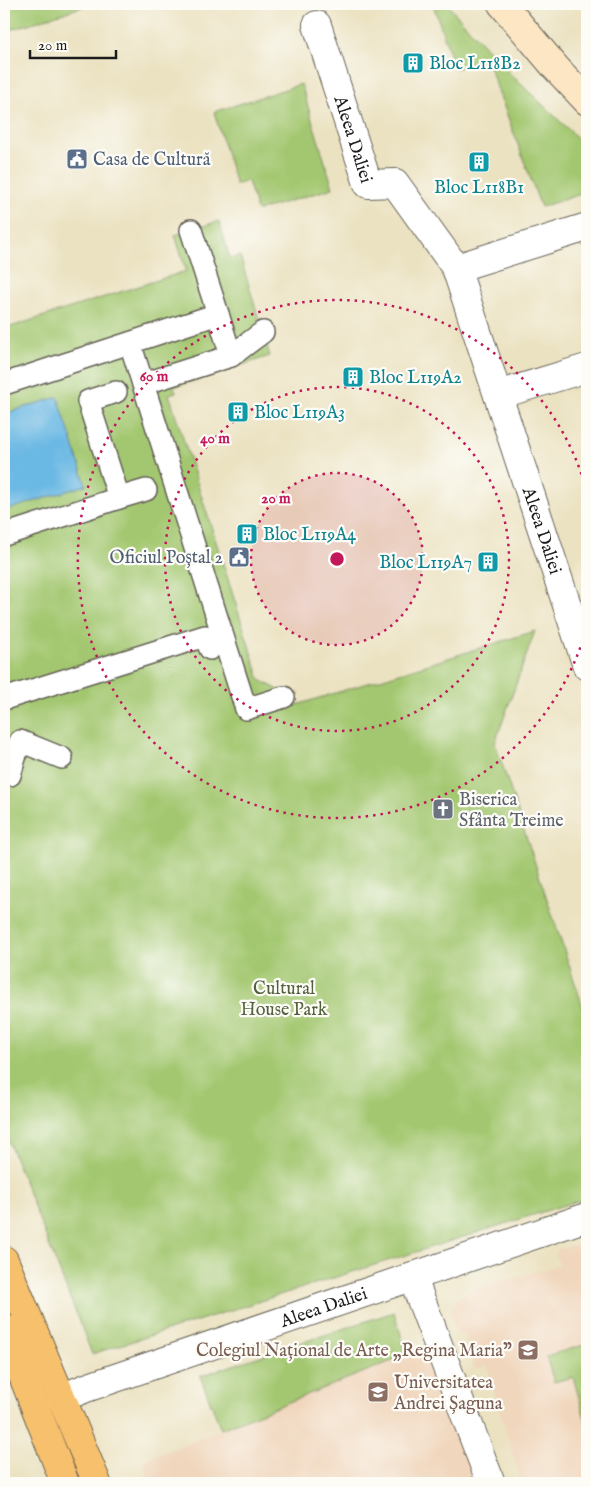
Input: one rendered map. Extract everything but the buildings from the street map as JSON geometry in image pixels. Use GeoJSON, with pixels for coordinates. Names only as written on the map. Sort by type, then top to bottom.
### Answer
{"type":"FeatureCollection","features":[{"type":"Feature","properties":{"kind":"main road"},"geometry":{"type":"LineString","coordinates":[[502,4],[556,68],[587,101]]}},
{"type":"Feature","properties":{"kind":"main road"},"geometry":{"type":"LineString","coordinates":[[4,1260],[98,1483]]}},
{"type":"Feature","properties":{"kind":"main road"},"geometry":{"type":"LineString","coordinates":[[4,1328],[65,1483]]}},
{"type":"Feature","properties":{"kind":"street","name":"Aleea Daliei"},"geometry":{"type":"LineString","coordinates":[[317,25],[368,184],[395,183],[456,268],[587,666]]}},
{"type":"Feature","properties":{"kind":"street"},"geometry":{"type":"LineString","coordinates":[[456,268],[587,227]]}},
{"type":"Feature","properties":{"kind":"street"},"geometry":{"type":"LineString","coordinates":[[191,230],[231,356]]}},
{"type":"Feature","properties":{"kind":"street"},"geometry":{"type":"LineString","coordinates":[[4,384],[78,369],[130,343],[218,314]]}},
{"type":"Feature","properties":{"kind":"street"},"geometry":{"type":"LineString","coordinates":[[143,384],[231,356],[263,332]]}},
{"type":"Feature","properties":{"kind":"street"},"geometry":{"type":"LineString","coordinates":[[130,343],[246,709],[284,697]]}},
{"type":"Feature","properties":{"kind":"street"},"geometry":{"type":"LineString","coordinates":[[498,395],[587,368]]}},
{"type":"Feature","properties":{"kind":"street"},"geometry":{"type":"LineString","coordinates":[[116,392],[88,400],[119,498]]}},
{"type":"Feature","properties":{"kind":"street"},"geometry":{"type":"LineString","coordinates":[[4,535],[146,490]]}},
{"type":"Feature","properties":{"kind":"street"},"geometry":{"type":"LineString","coordinates":[[12,716],[206,636],[210,649]]}},
{"type":"Feature","properties":{"kind":"street"},"geometry":{"type":"LineString","coordinates":[[12,716],[62,758]]}},
{"type":"Feature","properties":{"kind":"street"},"geometry":{"type":"LineString","coordinates":[[10,775],[12,716]]}},
{"type":"Feature","properties":{"kind":"street","name":"Aleea Daliei"},"geometry":{"type":"LineString","coordinates":[[61,1398],[587,1217]]}},
{"type":"Feature","properties":{"kind":"street"},"geometry":{"type":"LineString","coordinates":[[412,1276],[491,1483]]}},
{"type":"Feature","properties":{"kind":"shaded area","name":"Colegiul Național de Arte „Regina Maria”"},"geometry":{"type":"Polygon","coordinates":[[[587,1241],[587,1483],[521,1483],[487,1365],[474,1369],[464,1334],[457,1336],[450,1310],[457,1299],[468,1291],[559,1265],[555,1251],[587,1241]]]}},
{"type":"Feature","properties":{"kind":"shaded area","name":"Universitatea Andrei Șaguna"},"geometry":{"type":"Polygon","coordinates":[[[425,1348],[479,1483],[151,1483],[142,1461],[425,1348]]]}},
{"type":"Feature","properties":{"kind":"green space"},"geometry":{"type":"Polygon","coordinates":[[[4,4],[88,4],[88,5],[4,32],[4,4]]]}},
{"type":"Feature","properties":{"kind":"green space"},"geometry":{"type":"Polygon","coordinates":[[[433,4],[447,4],[503,67],[587,147],[587,192],[541,207],[486,58],[455,69],[433,4]]]}},
{"type":"Feature","properties":{"kind":"green space"},"geometry":{"type":"Polygon","coordinates":[[[301,84],[333,188],[257,211],[248,181],[236,185],[214,112],[301,84]]]}},
{"type":"Feature","properties":{"kind":"green space","name":"Cultural House Park"},"geometry":{"type":"Polygon","coordinates":[[[219,221],[230,259],[240,256],[270,356],[174,387],[176,392],[169,394],[260,680],[282,690],[287,708],[535,631],[495,743],[587,1019],[587,1198],[92,1354],[4,1130],[4,329],[186,271],[175,235],[219,221]]]}},
{"type":"Feature","properties":{"kind":"green space"},"geometry":{"type":"Polygon","coordinates":[[[394,1312],[407,1355],[221,1429],[200,1376],[394,1312]]]}},
{"type":"Feature","properties":{"kind":"green space"},"geometry":{"type":"Polygon","coordinates":[[[587,1344],[587,1425],[573,1377],[554,1382],[546,1356],[587,1344]]]}},
{"type":"Feature","properties":{"kind":"water"},"geometry":{"type":"Polygon","coordinates":[[[58,397],[86,485],[4,511],[4,414],[58,397]]]}},
{"type":"Feature","properties":{"kind":"place","name":"Bloc L118B2"},"geometry":{"type":"Point","coordinates":[413,63]}},
{"type":"Feature","properties":{"kind":"place","name":"Casa de Cultură"},"geometry":{"type":"Point","coordinates":[77,159]}},
{"type":"Feature","properties":{"kind":"place","name":"Bloc L118B1"},"geometry":{"type":"Point","coordinates":[479,162]}},
{"type":"Feature","properties":{"kind":"place","name":"Bloc L119A2"},"geometry":{"type":"Point","coordinates":[353,377]}},
{"type":"Feature","properties":{"kind":"place","name":"Bloc L119A3"},"geometry":{"type":"Point","coordinates":[238,412]}},
{"type":"Feature","properties":{"kind":"place","name":"Bloc L119A4"},"geometry":{"type":"Point","coordinates":[247,534]}},
{"type":"Feature","properties":{"kind":"place","name":"Oficiul Poștal 2"},"geometry":{"type":"Point","coordinates":[239,557]}},
{"type":"Feature","properties":{"kind":"place","name":"Bloc L119A7"},"geometry":{"type":"Point","coordinates":[488,562]}},
{"type":"Feature","properties":{"kind":"place","name":"Biserica Sfânta Treime"},"geometry":{"type":"Point","coordinates":[443,809]}},
{"type":"Feature","properties":{"kind":"place","name":"Colegiul Național de Arte „Regina Maria”"},"geometry":{"type":"Point","coordinates":[528,1350]}},
{"type":"Feature","properties":{"kind":"place","name":"Universitatea Andrei Șaguna"},"geometry":{"type":"Point","coordinates":[378,1392]}}]}
